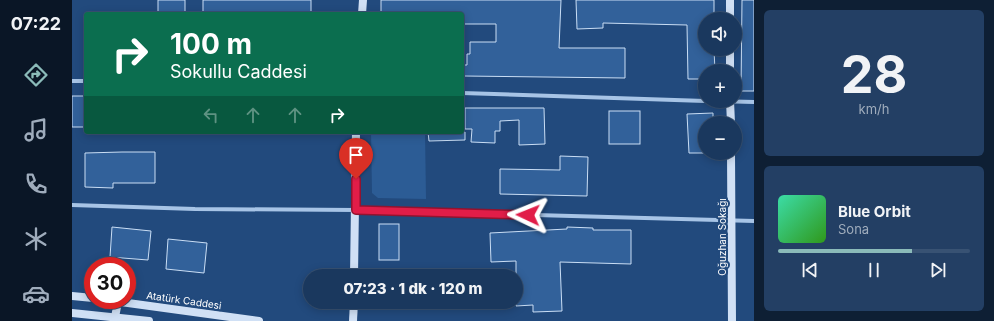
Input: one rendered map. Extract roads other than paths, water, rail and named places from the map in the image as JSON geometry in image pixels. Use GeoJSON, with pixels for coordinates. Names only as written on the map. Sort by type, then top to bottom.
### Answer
{"type":"FeatureCollection","features":[{"type":"Feature","properties":{"kind":"street"},"geometry":{"type":"LineString","coordinates":[[362,12],[363,0]]}},
{"type":"Feature","properties":{"kind":"street"},"geometry":{"type":"LineString","coordinates":[[730,0],[730,12]]}},
{"type":"Feature","properties":{"kind":"street"},"geometry":{"type":"LineString","coordinates":[[72,81],[84,81]]}},
{"type":"Feature","properties":{"kind":"street"},"geometry":{"type":"LineString","coordinates":[[464,93],[698,101]]}},
{"type":"Feature","properties":{"kind":"street"},"geometry":{"type":"LineString","coordinates":[[742,102],[754,102]]}},
{"type":"Feature","properties":{"kind":"street"},"geometry":{"type":"LineString","coordinates":[[354,269],[356,134]]}},
{"type":"Feature","properties":{"kind":"street","name":"Oğuzhan Sokağı"},"geometry":{"type":"LineString","coordinates":[[731,160],[732,321]]}},
{"type":"Feature","properties":{"kind":"street"},"geometry":{"type":"LineString","coordinates":[[72,205],[195,209],[356,210],[754,221]]}},
{"type":"Feature","properties":{"kind":"street"},"geometry":{"type":"LineString","coordinates":[[72,296],[84,297]]}},
{"type":"Feature","properties":{"kind":"street","name":"Atatürk Caddesi"},"geometry":{"type":"LineString","coordinates":[[136,304],[259,321]]}},
{"type":"Feature","properties":{"kind":"street"},"geometry":{"type":"LineString","coordinates":[[115,317],[117,309]]}},
{"type":"Feature","properties":{"kind":"street"},"geometry":{"type":"LineString","coordinates":[[353,321],[354,309]]}},
{"type":"Feature","properties":{"kind":"street"},"geometry":{"type":"LineString","coordinates":[[72,313],[149,321]]}}]}
